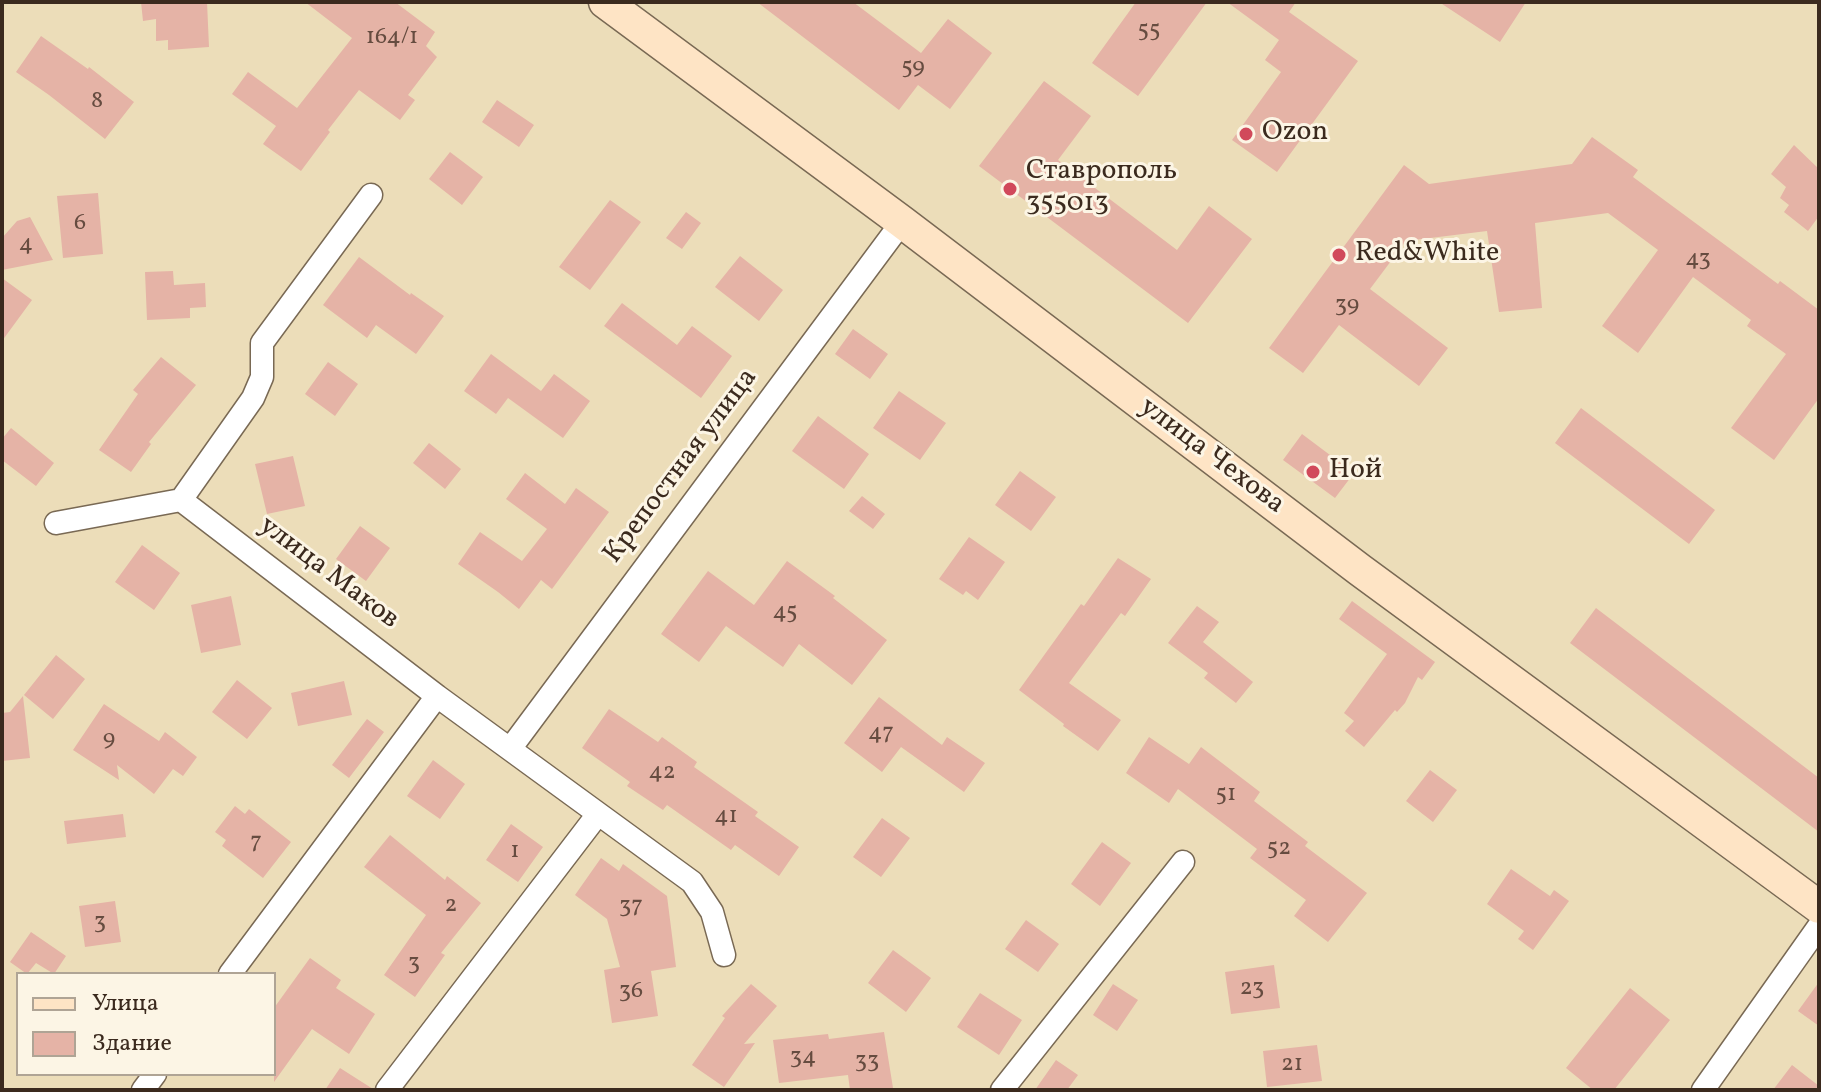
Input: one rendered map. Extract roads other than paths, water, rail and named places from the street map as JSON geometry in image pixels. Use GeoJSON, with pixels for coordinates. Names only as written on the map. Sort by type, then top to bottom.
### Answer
{"type":"FeatureCollection","features":[{"type":"Feature","properties":{"kind":"street","name":"улица Чехова"},"geometry":{"type":"LineString","coordinates":[[605,2],[902,222],[1348,561],[1819,907]]}},
{"type":"Feature","properties":{"kind":"street"},"geometry":{"type":"LineString","coordinates":[[56,523],[181,500],[253,398],[262,377],[262,343],[371,195]]}},
{"type":"Feature","properties":{"kind":"street","name":"Крепостная улица"},"geometry":{"type":"LineString","coordinates":[[510,749],[902,222]]}},
{"type":"Feature","properties":{"kind":"street","name":"улица Маков"},"geometry":{"type":"LineString","coordinates":[[181,500],[437,696]]}},
{"type":"Feature","properties":{"kind":"street"},"geometry":{"type":"LineString","coordinates":[[231,972],[437,696],[692,882],[712,912],[724,955]]}},
{"type":"Feature","properties":{"kind":"street"},"geometry":{"type":"LineString","coordinates":[[387,1090],[598,814]]}},
{"type":"Feature","properties":{"kind":"street"},"geometry":{"type":"LineString","coordinates":[[1002,1090],[1183,862]]}},
{"type":"Feature","properties":{"kind":"street"},"geometry":{"type":"LineString","coordinates":[[1703,1090],[1819,926]]}},
{"type":"Feature","properties":{"kind":"place","name":"Ozon"},"geometry":{"type":"Point","coordinates":[1246,134]}},
{"type":"Feature","properties":{"kind":"place","name":"Ставрополь 355013"},"geometry":{"type":"Point","coordinates":[1010,189]}},
{"type":"Feature","properties":{"kind":"place","name":"Red&White"},"geometry":{"type":"Point","coordinates":[1339,255]}},
{"type":"Feature","properties":{"kind":"place","name":"Ной"},"geometry":{"type":"Point","coordinates":[1313,472]}}]}
